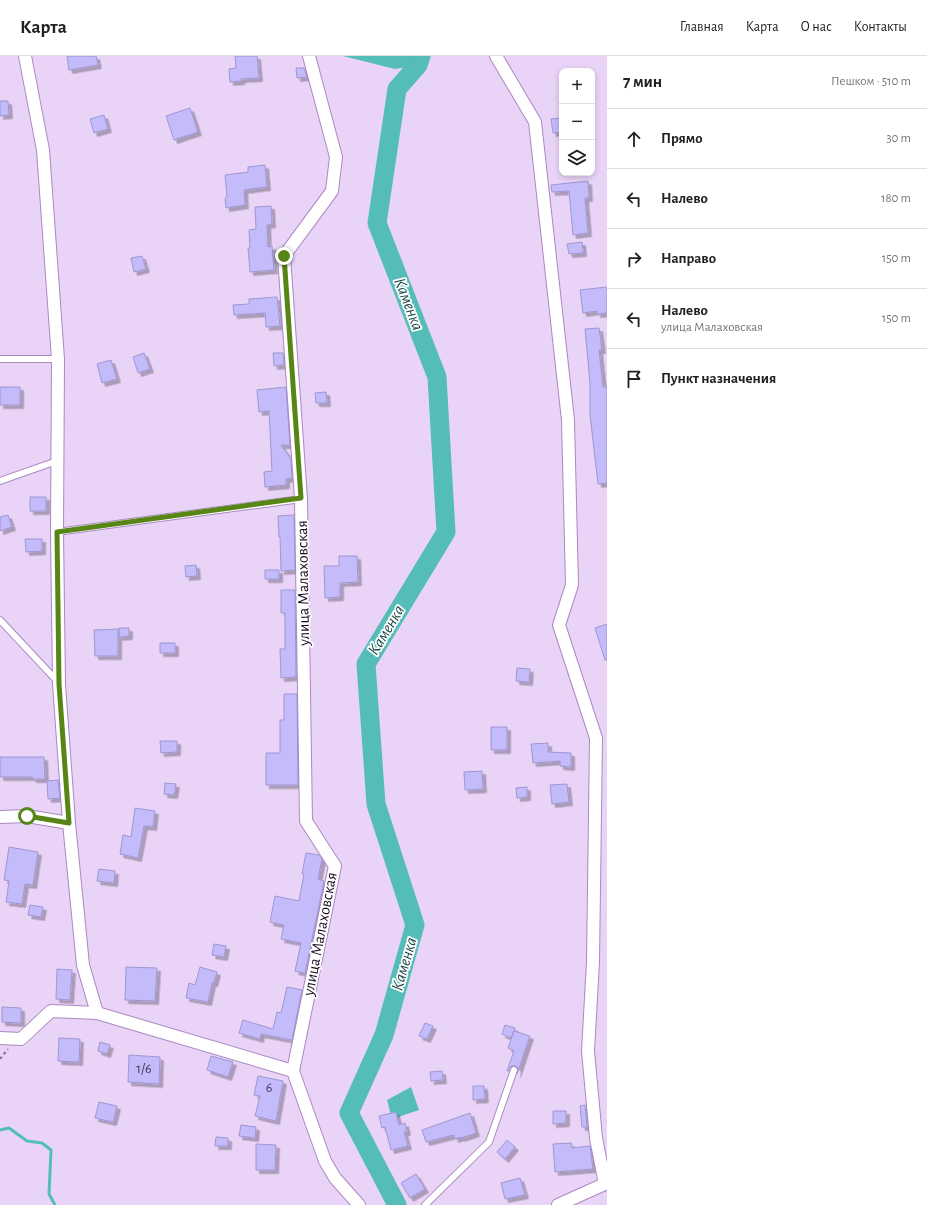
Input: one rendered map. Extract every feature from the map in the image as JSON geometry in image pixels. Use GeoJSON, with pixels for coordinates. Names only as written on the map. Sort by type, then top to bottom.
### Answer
{"type":"FeatureCollection","features":[{"type":"Feature","properties":{"kind":"street"},"geometry":{"type":"LineString","coordinates":[[25,56],[44,150],[58,359],[57,532],[59,684],[69,823],[83,965],[97,1013]]}},
{"type":"Feature","properties":{"kind":"street","name":"улица Малаховская"},"geometry":{"type":"LineString","coordinates":[[293,1071],[335,866],[306,821],[301,498],[284,256],[332,191],[336,157],[309,56]]}},
{"type":"Feature","properties":{"kind":"street"},"geometry":{"type":"LineString","coordinates":[[496,56],[534,122],[568,420],[572,585],[559,625],[596,738],[592,962],[588,1051],[596,1138],[606,1184],[558,1205]]}},
{"type":"Feature","properties":{"kind":"street"},"geometry":{"type":"LineString","coordinates":[[0,817],[27,816],[69,823]]}},
{"type":"Feature","properties":{"kind":"street"},"geometry":{"type":"LineString","coordinates":[[0,1038],[21,1039],[51,1011],[97,1013],[293,1071],[325,1161],[335,1178],[359,1205]]}},
{"type":"Feature","properties":{"kind":"lane"},"geometry":{"type":"LineString","coordinates":[[0,359],[58,359]]}},
{"type":"Feature","properties":{"kind":"lane"},"geometry":{"type":"LineString","coordinates":[[0,481],[57,461]]}},
{"type":"Feature","properties":{"kind":"lane"},"geometry":{"type":"LineString","coordinates":[[57,532],[301,498]]}},
{"type":"Feature","properties":{"kind":"lane"},"geometry":{"type":"LineString","coordinates":[[0,620],[59,684]]}},
{"type":"Feature","properties":{"kind":"lane"},"geometry":{"type":"LineString","coordinates":[[426,1205],[489,1142],[514,1070]]}},
{"type":"Feature","properties":{"kind":"shaded area"},"geometry":{"type":"Polygon","coordinates":[[[343,56],[421,56],[418,65],[395,69],[343,56]]]}},
{"type":"Feature","properties":{"kind":"shaded area"},"geometry":{"type":"Polygon","coordinates":[[[411,1087],[419,1110],[392,1119],[387,1100],[411,1087]]]}},
{"type":"Feature","properties":{"kind":"building"},"geometry":{"type":"Polygon","coordinates":[[[67,56],[96,56],[98,65],[69,70],[67,56]]]}},
{"type":"Feature","properties":{"kind":"building"},"geometry":{"type":"Polygon","coordinates":[[[235,56],[257,56],[259,78],[241,79],[241,81],[230,82],[229,69],[236,68],[235,56]]]}},
{"type":"Feature","properties":{"kind":"building"},"geometry":{"type":"Polygon","coordinates":[[[296,68],[304,68],[307,77],[297,78],[296,68]]]}},
{"type":"Feature","properties":{"kind":"building"},"geometry":{"type":"Polygon","coordinates":[[[0,101],[8,101],[9,115],[0,116],[0,101]]]}},
{"type":"Feature","properties":{"kind":"building"},"geometry":{"type":"Polygon","coordinates":[[[190,108],[198,132],[174,140],[166,116],[190,108]]]}},
{"type":"Feature","properties":{"kind":"building"},"geometry":{"type":"Polygon","coordinates":[[[104,115],[108,129],[94,133],[90,119],[104,115]]]}},
{"type":"Feature","properties":{"kind":"building"},"geometry":{"type":"Polygon","coordinates":[[[559,118],[559,132],[553,133],[551,119],[559,118]]]}},
{"type":"Feature","properties":{"kind":"building"},"geometry":{"type":"Polygon","coordinates":[[[265,165],[267,187],[244,190],[245,205],[226,208],[225,198],[227,197],[225,175],[248,172],[248,167],[265,165]]]}},
{"type":"Feature","properties":{"kind":"building"},"geometry":{"type":"Polygon","coordinates":[[[588,181],[589,198],[585,198],[588,233],[573,235],[569,191],[552,192],[551,185],[588,181]]]}},
{"type":"Feature","properties":{"kind":"building"},"geometry":{"type":"Polygon","coordinates":[[[271,206],[272,224],[267,225],[268,247],[272,246],[274,270],[250,272],[248,248],[250,248],[249,230],[256,229],[255,207],[271,206]]]}},
{"type":"Feature","properties":{"kind":"building"},"geometry":{"type":"Polygon","coordinates":[[[582,242],[583,253],[569,254],[567,244],[582,242]]]}},
{"type":"Feature","properties":{"kind":"building"},"geometry":{"type":"Polygon","coordinates":[[[142,256],[146,269],[134,272],[131,258],[142,256]]]}},
{"type":"Feature","properties":{"kind":"building"},"geometry":{"type":"Polygon","coordinates":[[[607,287],[607,313],[597,314],[597,311],[583,313],[580,290],[607,287]]]}},
{"type":"Feature","properties":{"kind":"building"},"geometry":{"type":"Polygon","coordinates":[[[277,297],[280,326],[266,327],[265,313],[234,315],[233,305],[249,304],[249,299],[277,297]]]}},
{"type":"Feature","properties":{"kind":"building"},"geometry":{"type":"Polygon","coordinates":[[[599,328],[602,350],[599,350],[603,387],[607,387],[607,483],[598,484],[590,415],[590,383],[585,329],[599,328]]]}},
{"type":"Feature","properties":{"kind":"building"},"geometry":{"type":"Polygon","coordinates":[[[144,353],[150,369],[138,373],[133,357],[144,353]]]}},
{"type":"Feature","properties":{"kind":"building"},"geometry":{"type":"Polygon","coordinates":[[[273,353],[283,353],[284,365],[274,366],[273,353]]]}},
{"type":"Feature","properties":{"kind":"building"},"geometry":{"type":"Polygon","coordinates":[[[111,360],[117,379],[102,383],[97,364],[111,360]]]}},
{"type":"Feature","properties":{"kind":"building"},"geometry":{"type":"Polygon","coordinates":[[[0,387],[20,387],[20,405],[0,405],[0,387]]]}},
{"type":"Feature","properties":{"kind":"building"},"geometry":{"type":"Polygon","coordinates":[[[286,387],[290,445],[281,445],[291,459],[292,478],[286,479],[286,485],[265,487],[264,472],[272,471],[269,411],[259,412],[257,390],[286,387]]]}},
{"type":"Feature","properties":{"kind":"building"},"geometry":{"type":"Polygon","coordinates":[[[326,392],[327,403],[316,403],[315,393],[326,392]]]}},
{"type":"Feature","properties":{"kind":"building"},"geometry":{"type":"Polygon","coordinates":[[[30,497],[46,497],[46,511],[30,511],[30,497]]]}},
{"type":"Feature","properties":{"kind":"building"},"geometry":{"type":"Polygon","coordinates":[[[8,515],[12,527],[0,531],[0,517],[8,515]]]}},
{"type":"Feature","properties":{"kind":"building"},"geometry":{"type":"Polygon","coordinates":[[[294,515],[295,570],[281,571],[278,516],[294,515]]]}},
{"type":"Feature","properties":{"kind":"building"},"geometry":{"type":"Polygon","coordinates":[[[25,539],[42,539],[42,551],[26,552],[25,539]]]}},
{"type":"Feature","properties":{"kind":"building"},"geometry":{"type":"Polygon","coordinates":[[[339,556],[357,556],[358,582],[340,583],[340,597],[325,598],[324,566],[339,566],[339,556]]]}},
{"type":"Feature","properties":{"kind":"building"},"geometry":{"type":"Polygon","coordinates":[[[196,565],[197,576],[186,577],[185,566],[196,565]]]}},
{"type":"Feature","properties":{"kind":"building"},"geometry":{"type":"Polygon","coordinates":[[[265,570],[279,570],[279,579],[265,579],[265,570]]]}},
{"type":"Feature","properties":{"kind":"building"},"geometry":{"type":"Polygon","coordinates":[[[281,590],[295,590],[296,677],[281,678],[280,649],[285,649],[285,613],[281,613],[281,590]]]}},
{"type":"Feature","properties":{"kind":"building"},"geometry":{"type":"Polygon","coordinates":[[[607,624],[607,660],[605,660],[595,628],[607,624]]]}},
{"type":"Feature","properties":{"kind":"building"},"geometry":{"type":"Polygon","coordinates":[[[119,628],[129,628],[129,636],[119,637],[119,628]]]}},
{"type":"Feature","properties":{"kind":"building"},"geometry":{"type":"Polygon","coordinates":[[[118,629],[118,656],[95,656],[94,630],[118,629]]]}},
{"type":"Feature","properties":{"kind":"building"},"geometry":{"type":"Polygon","coordinates":[[[160,643],[175,643],[175,653],[160,653],[160,643]]]}},
{"type":"Feature","properties":{"kind":"building"},"geometry":{"type":"Polygon","coordinates":[[[517,668],[530,669],[529,682],[516,681],[517,668]]]}},
{"type":"Feature","properties":{"kind":"building"},"geometry":{"type":"Polygon","coordinates":[[[284,694],[297,694],[298,785],[266,785],[266,753],[280,753],[280,720],[284,720],[284,694]]]}},
{"type":"Feature","properties":{"kind":"building"},"geometry":{"type":"Polygon","coordinates":[[[491,727],[507,727],[507,750],[491,750],[491,727]]]}},
{"type":"Feature","properties":{"kind":"building"},"geometry":{"type":"Polygon","coordinates":[[[160,741],[177,741],[177,752],[161,753],[160,741]]]}},
{"type":"Feature","properties":{"kind":"building"},"geometry":{"type":"Polygon","coordinates":[[[548,743],[548,752],[571,753],[571,767],[560,766],[560,761],[533,763],[531,744],[548,743]]]}},
{"type":"Feature","properties":{"kind":"building"},"geometry":{"type":"Polygon","coordinates":[[[0,757],[44,757],[45,779],[33,779],[32,777],[0,777],[0,757]]]}},
{"type":"Feature","properties":{"kind":"building"},"geometry":{"type":"Polygon","coordinates":[[[482,771],[483,789],[465,790],[464,772],[482,771]]]}},
{"type":"Feature","properties":{"kind":"building"},"geometry":{"type":"Polygon","coordinates":[[[58,780],[60,798],[48,799],[47,781],[58,780]]]}},
{"type":"Feature","properties":{"kind":"building"},"geometry":{"type":"Polygon","coordinates":[[[165,783],[176,784],[174,795],[164,794],[165,783]]]}},
{"type":"Feature","properties":{"kind":"building"},"geometry":{"type":"Polygon","coordinates":[[[567,784],[569,802],[552,804],[550,785],[567,784]]]}},
{"type":"Feature","properties":{"kind":"building"},"geometry":{"type":"Polygon","coordinates":[[[527,787],[527,797],[517,798],[516,788],[527,787]]]}},
{"type":"Feature","properties":{"kind":"building"},"geometry":{"type":"Polygon","coordinates":[[[135,808],[155,811],[153,827],[144,826],[138,858],[120,854],[123,835],[131,837],[135,808]]]}},
{"type":"Feature","properties":{"kind":"building"},"geometry":{"type":"Polygon","coordinates":[[[9,847],[38,852],[33,885],[25,884],[22,904],[6,902],[9,881],[4,880],[9,847]]]}},
{"type":"Feature","properties":{"kind":"building"},"geometry":{"type":"Polygon","coordinates":[[[306,853],[319,855],[322,859],[318,879],[324,881],[305,973],[295,971],[301,943],[281,939],[284,925],[270,922],[275,896],[299,901],[306,853]]]}},
{"type":"Feature","properties":{"kind":"building"},"geometry":{"type":"Polygon","coordinates":[[[99,869],[115,871],[114,883],[97,881],[99,869]]]}},
{"type":"Feature","properties":{"kind":"building"},"geometry":{"type":"Polygon","coordinates":[[[30,905],[43,907],[41,917],[28,915],[30,905]]]}},
{"type":"Feature","properties":{"kind":"building"},"geometry":{"type":"Polygon","coordinates":[[[214,944],[226,946],[224,957],[212,955],[214,944]]]}},
{"type":"Feature","properties":{"kind":"building"},"geometry":{"type":"Polygon","coordinates":[[[126,967],[157,968],[155,1001],[125,1000],[126,967]]]}},
{"type":"Feature","properties":{"kind":"building"},"geometry":{"type":"Polygon","coordinates":[[[200,967],[217,972],[214,983],[212,983],[208,1002],[186,998],[189,983],[195,985],[200,967]]]}},
{"type":"Feature","properties":{"kind":"building"},"geometry":{"type":"Polygon","coordinates":[[[57,969],[72,970],[70,1000],[56,999],[57,969]]]}},
{"type":"Feature","properties":{"kind":"building"},"geometry":{"type":"Polygon","coordinates":[[[287,987],[302,990],[292,1040],[261,1034],[260,1039],[239,1033],[243,1020],[273,1029],[277,1012],[281,1013],[287,987]]]}},
{"type":"Feature","properties":{"kind":"building"},"geometry":{"type":"Polygon","coordinates":[[[2,1007],[21,1008],[21,1023],[2,1022],[2,1007]]]}},
{"type":"Feature","properties":{"kind":"building"},"geometry":{"type":"Polygon","coordinates":[[[425,1023],[433,1026],[427,1039],[419,1036],[425,1023]]]}},
{"type":"Feature","properties":{"kind":"building"},"geometry":{"type":"Polygon","coordinates":[[[505,1025],[515,1028],[511,1038],[502,1034],[505,1025]]]}},
{"type":"Feature","properties":{"kind":"building"},"geometry":{"type":"Polygon","coordinates":[[[514,1031],[530,1036],[517,1074],[518,1069],[516,1066],[511,1066],[509,1071],[507,1071],[514,1051],[508,1048],[514,1031]]]}},
{"type":"Feature","properties":{"kind":"building"},"geometry":{"type":"Polygon","coordinates":[[[59,1038],[80,1039],[79,1062],[58,1061],[59,1038]]]}},
{"type":"Feature","properties":{"kind":"building"},"geometry":{"type":"Polygon","coordinates":[[[100,1042],[110,1045],[107,1054],[98,1051],[100,1042]]]}},
{"type":"Feature","properties":{"kind":"building"},"geometry":{"type":"Polygon","coordinates":[[[129,1055],[160,1057],[159,1084],[128,1082],[129,1055]]]}},
{"type":"Feature","properties":{"kind":"building"},"geometry":{"type":"Polygon","coordinates":[[[211,1056],[233,1062],[228,1077],[207,1070],[211,1056]]]}},
{"type":"Feature","properties":{"kind":"building"},"geometry":{"type":"Polygon","coordinates":[[[442,1071],[443,1080],[431,1081],[430,1072],[442,1071]]]}},
{"type":"Feature","properties":{"kind":"building"},"geometry":{"type":"Polygon","coordinates":[[[258,1076],[283,1081],[276,1121],[255,1116],[260,1096],[254,1095],[258,1076]]]}},
{"type":"Feature","properties":{"kind":"building"},"geometry":{"type":"Polygon","coordinates":[[[473,1086],[484,1086],[485,1099],[473,1100],[473,1086]]]}},
{"type":"Feature","properties":{"kind":"building"},"geometry":{"type":"Polygon","coordinates":[[[99,1102],[117,1106],[113,1122],[95,1118],[99,1102]]]}},
{"type":"Feature","properties":{"kind":"building"},"geometry":{"type":"Polygon","coordinates":[[[585,1105],[587,1127],[582,1127],[580,1106],[585,1105]]]}},
{"type":"Feature","properties":{"kind":"building"},"geometry":{"type":"Polygon","coordinates":[[[553,1111],[566,1111],[566,1123],[553,1124],[553,1111]]]}},
{"type":"Feature","properties":{"kind":"building"},"geometry":{"type":"Polygon","coordinates":[[[396,1112],[399,1125],[405,1123],[407,1132],[404,1132],[408,1146],[391,1150],[385,1127],[382,1128],[379,1116],[396,1112]]]}},
{"type":"Feature","properties":{"kind":"building"},"geometry":{"type":"Polygon","coordinates":[[[470,1113],[476,1133],[461,1138],[455,1139],[454,1135],[426,1142],[422,1130],[470,1113]]]}},
{"type":"Feature","properties":{"kind":"building"},"geometry":{"type":"Polygon","coordinates":[[[241,1125],[256,1127],[255,1138],[239,1136],[241,1125]]]}},
{"type":"Feature","properties":{"kind":"building"},"geometry":{"type":"Polygon","coordinates":[[[216,1137],[228,1138],[228,1146],[215,1146],[216,1137]]]}},
{"type":"Feature","properties":{"kind":"building"},"geometry":{"type":"Polygon","coordinates":[[[507,1140],[515,1147],[505,1159],[497,1152],[507,1140]]]}},
{"type":"Feature","properties":{"kind":"building"},"geometry":{"type":"Polygon","coordinates":[[[571,1143],[572,1148],[590,1146],[593,1169],[555,1172],[553,1144],[571,1143]]]}},
{"type":"Feature","properties":{"kind":"building"},"geometry":{"type":"Polygon","coordinates":[[[256,1144],[276,1145],[275,1170],[256,1170],[256,1144]]]}},
{"type":"Feature","properties":{"kind":"building"},"geometry":{"type":"Polygon","coordinates":[[[416,1174],[425,1189],[410,1198],[401,1183],[416,1174]]]}},
{"type":"Feature","properties":{"kind":"building"},"geometry":{"type":"Polygon","coordinates":[[[520,1178],[525,1195],[505,1199],[501,1183],[520,1178]]]}},
{"type":"Feature","properties":{"kind":"waterway","name":"Каменка"},"geometry":{"type":"LineString","coordinates":[[397,1205],[349,1113],[384,1035],[415,925],[376,804],[366,664],[446,532],[437,377],[377,223],[397,89],[418,65],[421,56]]}},
{"type":"Feature","properties":{"kind":"waterway"},"geometry":{"type":"LineString","coordinates":[[0,1130],[9,1128],[27,1141],[42,1143],[51,1150],[49,1194],[55,1205]]}},
{"type":"Feature","properties":{"kind":"route"},"geometry":{"type":"LineString","coordinates":[[27,816],[69,823],[59,684],[57,532],[301,498],[284,256]]}}]}
